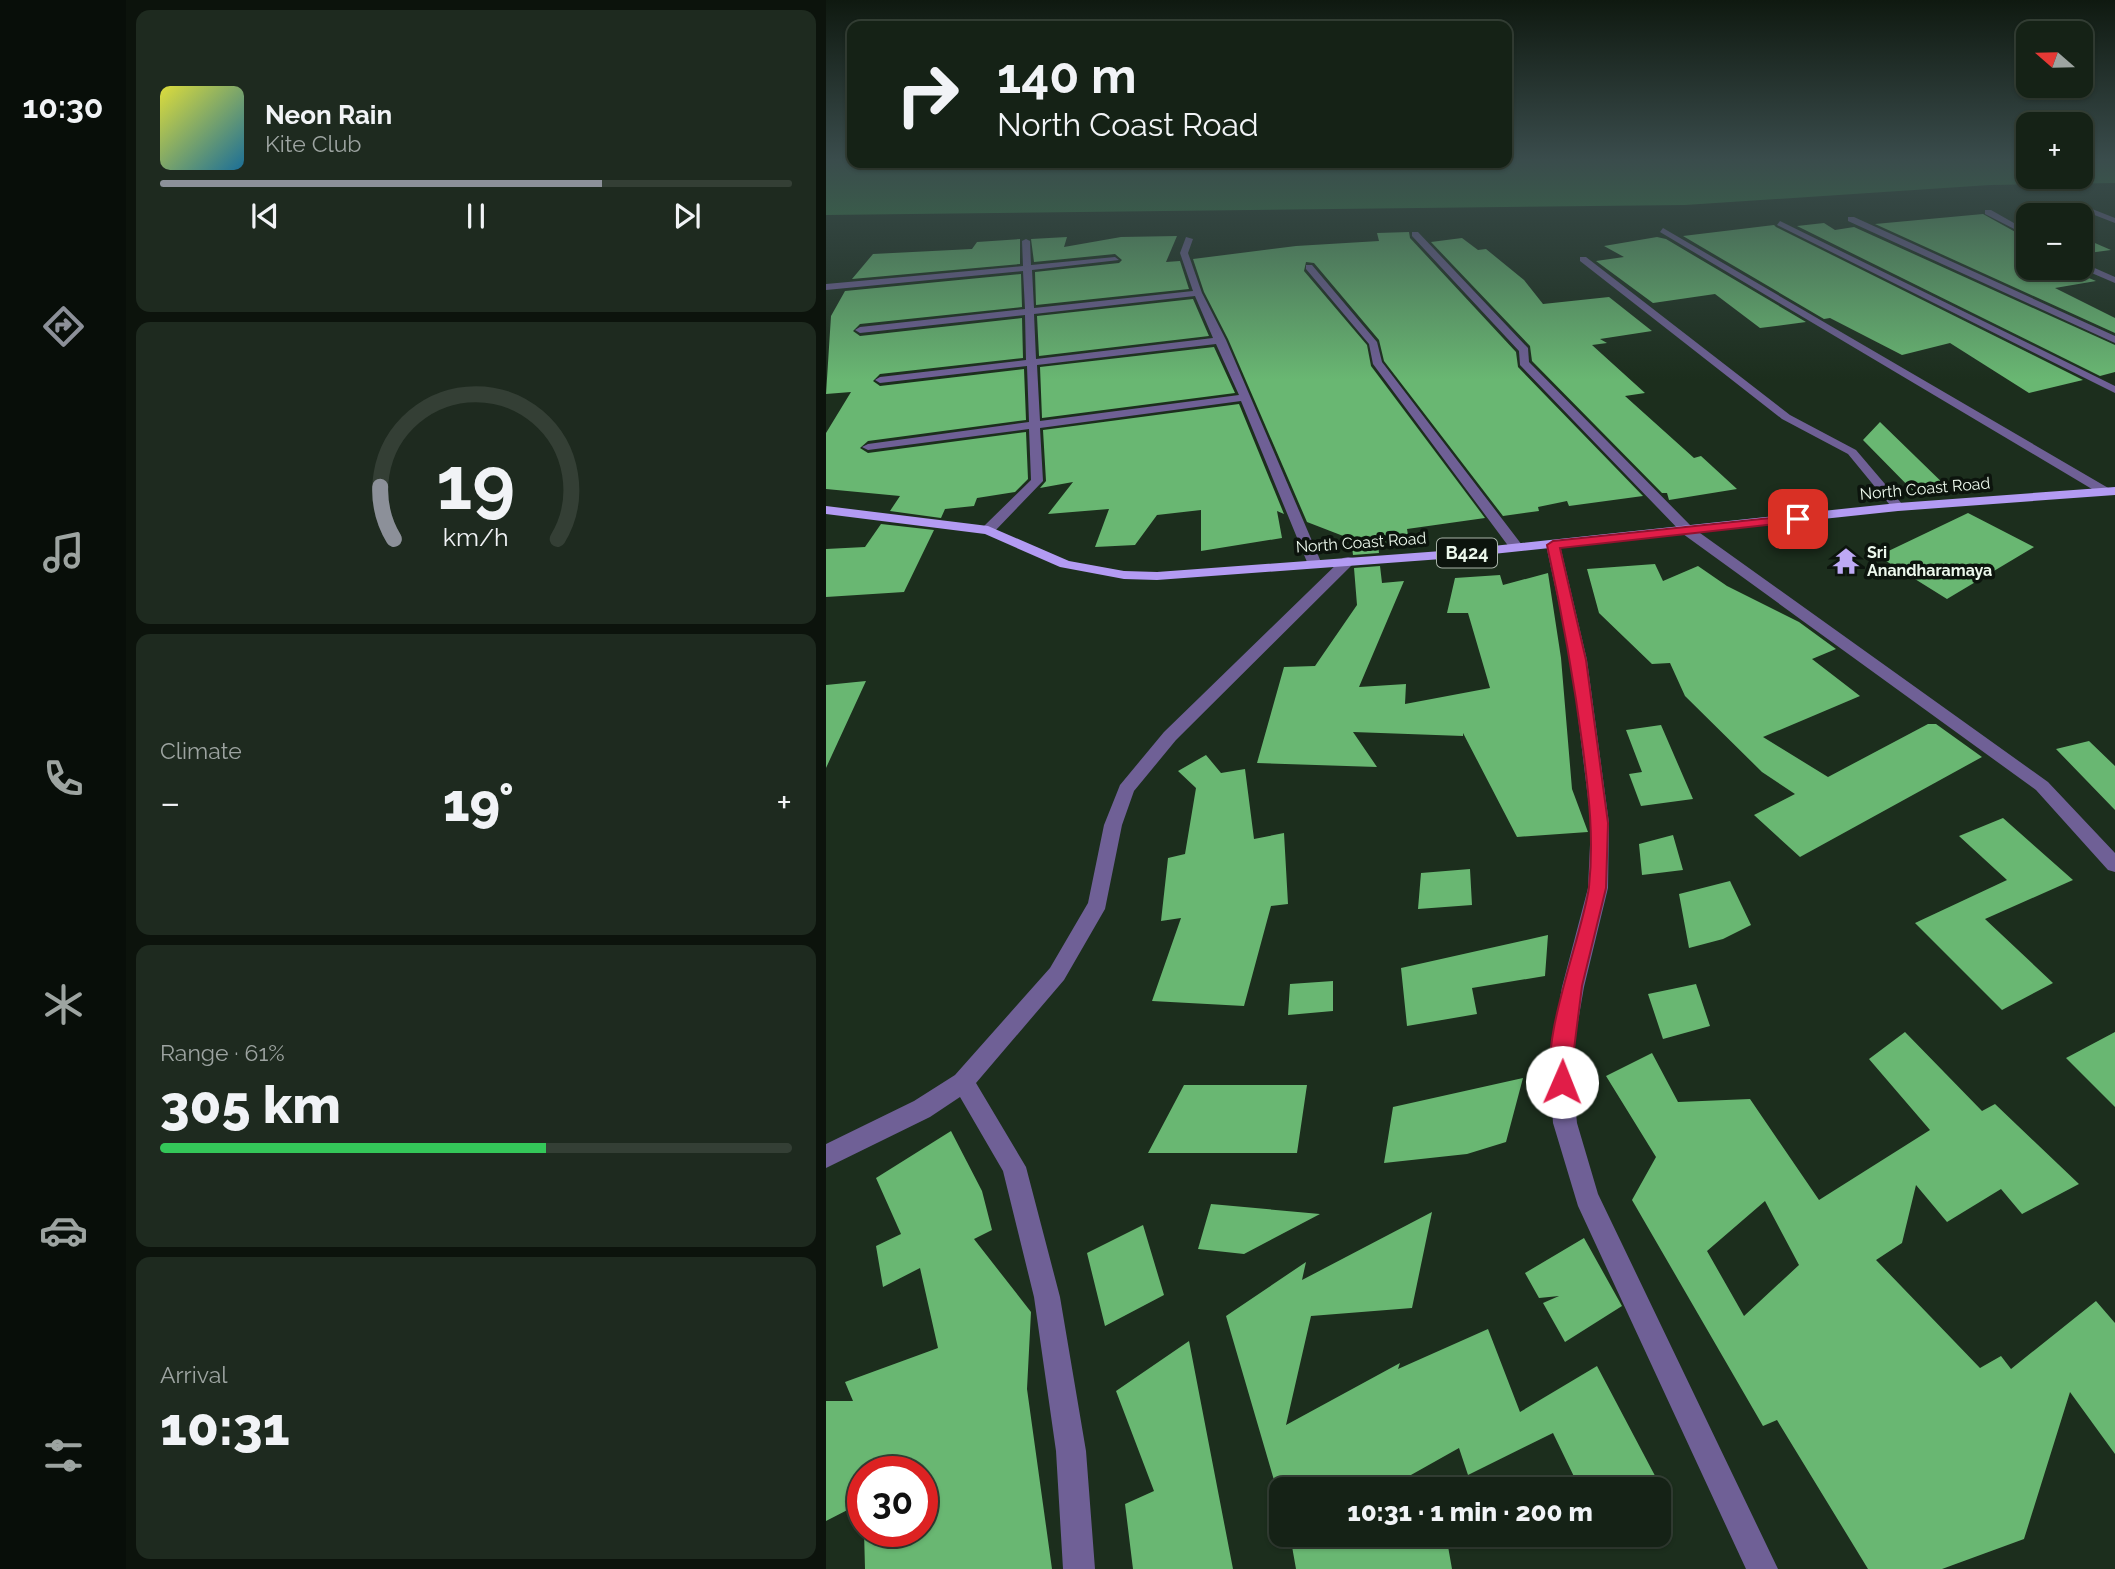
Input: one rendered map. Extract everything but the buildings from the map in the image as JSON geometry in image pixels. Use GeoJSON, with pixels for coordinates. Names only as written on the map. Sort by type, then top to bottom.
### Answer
{"type":"FeatureCollection","features":[{"type":"Feature","properties":{"kind":"main road","name":"North Coast Road"},"geometry":{"type":"LineString","coordinates":[[826,510],[988,530],[1065,564],[1124,575],[1157,576],[1553,545],[1898,507],[2110,492]]}},
{"type":"Feature","properties":{"kind":"street"},"geometry":{"type":"LineString","coordinates":[[1668,233],[2110,492]]}},
{"type":"Feature","properties":{"kind":"street"},"geometry":{"type":"LineString","coordinates":[[1802,233],[2115,390]]}},
{"type":"Feature","properties":{"kind":"street"},"geometry":{"type":"LineString","coordinates":[[1882,233],[2115,341]]}},
{"type":"Feature","properties":{"kind":"street"},"geometry":{"type":"LineString","coordinates":[[1415,234],[1524,349],[1524,363],[1688,531],[2042,786],[2115,865]]}},
{"type":"Feature","properties":{"kind":"street"},"geometry":{"type":"LineString","coordinates":[[1189,239],[1184,253],[1198,293],[1221,340],[1314,562]]}},
{"type":"Feature","properties":{"kind":"street"},"geometry":{"type":"LineString","coordinates":[[988,530],[1037,481],[1026,241]]}},
{"type":"Feature","properties":{"kind":"street"},"geometry":{"type":"LineString","coordinates":[[1583,259],[1786,416],[1852,452],[1898,507]]}},
{"type":"Feature","properties":{"kind":"street"},"geometry":{"type":"LineString","coordinates":[[826,287],[1115,260]]}},
{"type":"Feature","properties":{"kind":"street"},"geometry":{"type":"LineString","coordinates":[[1309,267],[1374,344],[1377,362],[1517,548]]}},
{"type":"Feature","properties":{"kind":"street"},"geometry":{"type":"LineString","coordinates":[[2093,270],[2115,280]]}},
{"type":"Feature","properties":{"kind":"street"},"geometry":{"type":"LineString","coordinates":[[860,330],[1029,314],[1198,293]]}},
{"type":"Feature","properties":{"kind":"street"},"geometry":{"type":"LineString","coordinates":[[880,380],[1221,340]]}},
{"type":"Feature","properties":{"kind":"street"},"geometry":{"type":"LineString","coordinates":[[2103,384],[2115,381]]}},
{"type":"Feature","properties":{"kind":"street"},"geometry":{"type":"LineString","coordinates":[[868,447],[1245,397]]}},
{"type":"Feature","properties":{"kind":"street"},"geometry":{"type":"LineString","coordinates":[[1553,545],[1579,660],[1600,823],[1598,888],[1573,986],[1560,1062],[1565,1123],[1587,1197],[1762,1569]]}},
{"type":"Feature","properties":{"kind":"street"},"geometry":{"type":"LineString","coordinates":[[826,1156],[922,1109],[963,1082],[1057,974],[1098,904],[1113,825],[1126,789],[1170,736],[1348,561]]}},
{"type":"Feature","properties":{"kind":"street"},"geometry":{"type":"LineString","coordinates":[[963,1082],[1014,1167],[1047,1297],[1070,1451],[1079,1569]]}},
{"type":"Feature","properties":{"kind":"place","name":"Sri Anandharamaya"},"geometry":{"type":"Point","coordinates":[1846,561]}},
{"type":"Feature","properties":{"kind":"route"},"geometry":{"type":"LineString","coordinates":[[1562,1082],[1560,1062],[1573,986],[1598,888],[1600,823],[1579,660],[1553,545],[1798,519]]}}]}
